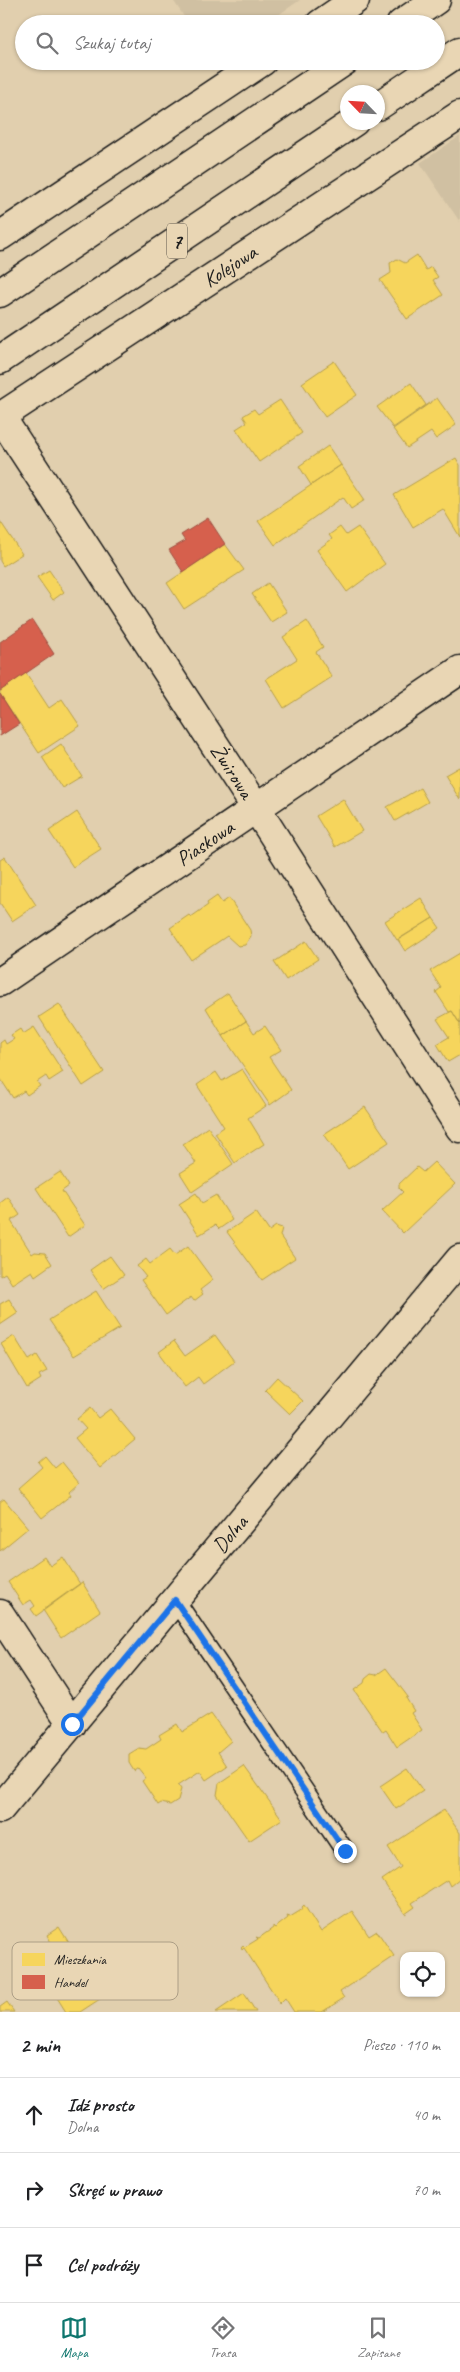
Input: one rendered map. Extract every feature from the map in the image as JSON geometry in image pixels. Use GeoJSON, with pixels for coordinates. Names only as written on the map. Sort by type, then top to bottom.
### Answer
{"type":"FeatureCollection","features":[{"type":"Feature","properties":{"kind":"main road"},"geometry":{"type":"LineString","coordinates":[[334,15],[356,0]]}},
{"type":"Feature","properties":{"kind":"main road"},"geometry":{"type":"LineString","coordinates":[[414,15],[436,0]]}},
{"type":"Feature","properties":{"kind":"main road"},"geometry":{"type":"LineString","coordinates":[[445,61],[460,51]]}},
{"type":"Feature","properties":{"kind":"main road"},"geometry":{"type":"LineString","coordinates":[[0,236],[249,70]]}},
{"type":"Feature","properties":{"kind":"main road"},"geometry":{"type":"LineString","coordinates":[[0,293],[332,70]]}},
{"type":"Feature","properties":{"kind":"main road"},"geometry":{"type":"LineString","coordinates":[[385,101],[432,70]]}},
{"type":"Feature","properties":{"kind":"main road","name":"Kolejowa"},"geometry":{"type":"LineString","coordinates":[[0,417],[460,115]]}},
{"type":"Feature","properties":{"kind":"main road","name":"7"},"geometry":{"type":"LineString","coordinates":[[0,360],[342,130]]}},
{"type":"Feature","properties":{"kind":"main road","name":"Żwirowa"},"geometry":{"type":"LineString","coordinates":[[0,417],[256,808],[460,1128]]}},
{"type":"Feature","properties":{"kind":"main road","name":"Piaskowa"},"geometry":{"type":"LineString","coordinates":[[0,982],[460,670]]}},
{"type":"Feature","properties":{"kind":"main road","name":"Dolna"},"geometry":{"type":"LineString","coordinates":[[0,1809],[460,1259]]}},
{"type":"Feature","properties":{"kind":"main road"},"geometry":{"type":"LineString","coordinates":[[0,1614],[72,1724]]}},
{"type":"Feature","properties":{"kind":"lane"},"geometry":{"type":"LineString","coordinates":[[175,1600],[345,1851]]}},
{"type":"Feature","properties":{"kind":"shaded area"},"geometry":{"type":"Polygon","coordinates":[[[173,0],[300,0],[278,15],[183,15],[173,0]]]}},
{"type":"Feature","properties":{"kind":"shaded area"},"geometry":{"type":"Polygon","coordinates":[[[460,136],[460,222],[420,163],[460,136]]]}},
{"type":"Feature","properties":{"kind":"building: Mieszkania"},"geometry":{"type":"Polygon","coordinates":[[[417,255],[426,270],[431,267],[438,277],[433,280],[443,295],[407,319],[380,280],[391,273],[390,263],[397,259],[405,263],[417,255]]]}},
{"type":"Feature","properties":{"kind":"building: Mieszkania"},"geometry":{"type":"Polygon","coordinates":[[[334,361],[357,395],[325,417],[302,383],[334,361]]]}},
{"type":"Feature","properties":{"kind":"building: Mieszkania"},"geometry":{"type":"Polygon","coordinates":[[[411,383],[426,405],[393,428],[377,407],[411,383]]]}},
{"type":"Feature","properties":{"kind":"building: Mieszkania"},"geometry":{"type":"Polygon","coordinates":[[[437,398],[456,425],[436,439],[431,432],[407,448],[393,429],[437,398]]]}},
{"type":"Feature","properties":{"kind":"building: Mieszkania"},"geometry":{"type":"Polygon","coordinates":[[[280,400],[302,433],[259,462],[236,429],[247,422],[243,416],[254,409],[258,414],[280,400]]]}},
{"type":"Feature","properties":{"kind":"building: Mieszkania"},"geometry":{"type":"Polygon","coordinates":[[[328,446],[341,465],[311,485],[299,466],[328,446]]]}},
{"type":"Feature","properties":{"kind":"building: Mieszkania"},"geometry":{"type":"Polygon","coordinates":[[[456,458],[460,465],[460,537],[443,509],[413,527],[394,495],[456,458]]]}},
{"type":"Feature","properties":{"kind":"building: Mieszkania"},"geometry":{"type":"Polygon","coordinates":[[[341,465],[365,500],[351,509],[343,497],[275,545],[258,521],[341,465]]]}},
{"type":"Feature","properties":{"kind":"building: Mieszkania"},"geometry":{"type":"Polygon","coordinates":[[[0,521],[22,554],[3,566],[0,561],[0,521]]]}},
{"type":"Feature","properties":{"kind":"building: Mieszkania"},"geometry":{"type":"Polygon","coordinates":[[[340,527],[346,535],[358,527],[385,564],[347,592],[317,550],[332,539],[329,535],[340,527]]]}},
{"type":"Feature","properties":{"kind":"building: Mieszkania"},"geometry":{"type":"Polygon","coordinates":[[[225,544],[244,570],[184,609],[167,583],[225,544]]]}},
{"type":"Feature","properties":{"kind":"building: Mieszkania"},"geometry":{"type":"Polygon","coordinates":[[[49,570],[64,592],[53,600],[37,577],[49,570]]]}},
{"type":"Feature","properties":{"kind":"building: Mieszkania"},"geometry":{"type":"Polygon","coordinates":[[[268,583],[287,612],[271,622],[252,594],[268,583]]]}},
{"type":"Feature","properties":{"kind":"building: Mieszkania"},"geometry":{"type":"Polygon","coordinates":[[[307,621],[323,647],[316,652],[332,677],[284,708],[266,679],[297,659],[283,637],[307,621]]]}},
{"type":"Feature","properties":{"kind":"building: Mieszkania"},"geometry":{"type":"Polygon","coordinates":[[[26,673],[49,708],[62,699],[80,726],[39,753],[0,694],[0,691],[26,673]]]}},
{"type":"Feature","properties":{"kind":"building: Mieszkania"},"geometry":{"type":"Polygon","coordinates":[[[61,744],[82,776],[62,788],[42,757],[61,744]]]}},
{"type":"Feature","properties":{"kind":"building: Mieszkania"},"geometry":{"type":"Polygon","coordinates":[[[459,767],[460,769],[460,800],[445,775],[459,767]]]}},
{"type":"Feature","properties":{"kind":"building: Mieszkania"},"geometry":{"type":"Polygon","coordinates":[[[420,788],[428,802],[395,821],[387,807],[420,788]]]}},
{"type":"Feature","properties":{"kind":"building: Mieszkania"},"geometry":{"type":"Polygon","coordinates":[[[343,799],[362,831],[335,847],[316,816],[343,799]]]}},
{"type":"Feature","properties":{"kind":"building: Mieszkania"},"geometry":{"type":"Polygon","coordinates":[[[77,812],[101,849],[73,867],[49,831],[77,812]]]}},
{"type":"Feature","properties":{"kind":"building: Mieszkania"},"geometry":{"type":"Polygon","coordinates":[[[5,857],[36,905],[12,921],[0,903],[0,860],[5,857]]]}},
{"type":"Feature","properties":{"kind":"building: Mieszkania"},"geometry":{"type":"Polygon","coordinates":[[[217,896],[222,903],[229,898],[250,930],[251,936],[245,945],[238,946],[227,936],[191,960],[170,928],[189,915],[191,917],[217,896]]]}},
{"type":"Feature","properties":{"kind":"building: Mieszkania"},"geometry":{"type":"Polygon","coordinates":[[[421,898],[433,918],[397,940],[385,921],[421,898]]]}},
{"type":"Feature","properties":{"kind":"building: Mieszkania"},"geometry":{"type":"Polygon","coordinates":[[[433,918],[440,928],[405,951],[398,940],[433,918]]]}},
{"type":"Feature","properties":{"kind":"building: Mieszkania"},"geometry":{"type":"Polygon","coordinates":[[[306,941],[318,959],[286,980],[274,962],[306,941]]]}},
{"type":"Feature","properties":{"kind":"building: Mieszkania"},"geometry":{"type":"Polygon","coordinates":[[[460,953],[460,1024],[452,1011],[449,1012],[436,992],[441,988],[430,971],[460,953]]]}},
{"type":"Feature","properties":{"kind":"building: Mieszkania"},"geometry":{"type":"Polygon","coordinates":[[[228,993],[246,1021],[223,1036],[206,1008],[228,993]]]}},
{"type":"Feature","properties":{"kind":"building: Mieszkania"},"geometry":{"type":"Polygon","coordinates":[[[59,1004],[104,1072],[83,1086],[39,1017],[59,1004]]]}},
{"type":"Feature","properties":{"kind":"building: Mieszkania"},"geometry":{"type":"Polygon","coordinates":[[[452,1011],[460,1024],[460,1055],[448,1062],[437,1044],[449,1037],[437,1019],[452,1011]]]}},
{"type":"Feature","properties":{"kind":"building: Mieszkania"},"geometry":{"type":"Polygon","coordinates":[[[246,1021],[254,1033],[265,1026],[281,1050],[269,1057],[291,1090],[270,1105],[223,1036],[246,1021]]]}},
{"type":"Feature","properties":{"kind":"building: Mieszkania"},"geometry":{"type":"Polygon","coordinates":[[[34,1027],[63,1072],[49,1081],[46,1076],[37,1082],[40,1086],[27,1095],[24,1091],[13,1098],[0,1078],[0,1043],[4,1040],[6,1044],[14,1039],[11,1035],[20,1029],[23,1034],[34,1027]]]}},
{"type":"Feature","properties":{"kind":"building: Mieszkania"},"geometry":{"type":"Polygon","coordinates":[[[242,1069],[266,1106],[248,1118],[264,1144],[235,1163],[215,1133],[224,1127],[197,1085],[216,1072],[222,1081],[242,1069]]]}},
{"type":"Feature","properties":{"kind":"building: Mieszkania"},"geometry":{"type":"Polygon","coordinates":[[[365,1107],[389,1142],[348,1169],[324,1134],[365,1107]]]}},
{"type":"Feature","properties":{"kind":"building: Mieszkania"},"geometry":{"type":"Polygon","coordinates":[[[208,1127],[233,1164],[192,1192],[180,1173],[196,1163],[183,1144],[208,1127]]]}},
{"type":"Feature","properties":{"kind":"building: Mieszkania"},"geometry":{"type":"Polygon","coordinates":[[[434,1162],[455,1184],[403,1233],[382,1211],[403,1192],[399,1188],[399,1184],[417,1167],[423,1172],[434,1162]]]}},
{"type":"Feature","properties":{"kind":"building: Mieszkania"},"geometry":{"type":"Polygon","coordinates":[[[60,1172],[69,1186],[62,1191],[85,1225],[68,1237],[36,1188],[60,1172]]]}},
{"type":"Feature","properties":{"kind":"building: Mieszkania"},"geometry":{"type":"Polygon","coordinates":[[[196,1193],[202,1203],[216,1195],[232,1220],[219,1229],[215,1225],[199,1235],[179,1204],[196,1193]]]}},
{"type":"Feature","properties":{"kind":"building: Mieszkania"},"geometry":{"type":"Polygon","coordinates":[[[8,1197],[20,1215],[11,1221],[32,1254],[35,1252],[45,1253],[52,1264],[35,1276],[32,1271],[12,1284],[5,1273],[0,1276],[0,1203],[8,1197]]]}},
{"type":"Feature","properties":{"kind":"building: Mieszkania"},"geometry":{"type":"Polygon","coordinates":[[[256,1212],[269,1231],[276,1226],[282,1228],[280,1236],[295,1258],[262,1280],[227,1232],[256,1212]]]}},
{"type":"Feature","properties":{"kind":"building: Mieszkania"},"geometry":{"type":"Polygon","coordinates":[[[188,1246],[213,1280],[200,1290],[203,1294],[194,1301],[191,1297],[166,1315],[141,1280],[146,1277],[137,1266],[146,1259],[150,1264],[170,1249],[175,1255],[188,1246]]]}},
{"type":"Feature","properties":{"kind":"building: Mieszkania"},"geometry":{"type":"Polygon","coordinates":[[[110,1256],[124,1275],[103,1289],[90,1270],[110,1256]]]}},
{"type":"Feature","properties":{"kind":"building: Mieszkania"},"geometry":{"type":"Polygon","coordinates":[[[96,1291],[120,1328],[74,1356],[49,1320],[96,1291]]]}},
{"type":"Feature","properties":{"kind":"building: Mieszkania"},"geometry":{"type":"Polygon","coordinates":[[[9,1299],[18,1313],[0,1325],[0,1304],[9,1299]]]}},
{"type":"Feature","properties":{"kind":"building: Mieszkania"},"geometry":{"type":"Polygon","coordinates":[[[215,1335],[234,1361],[203,1384],[198,1377],[185,1387],[159,1352],[174,1341],[185,1356],[215,1335]]]}},
{"type":"Feature","properties":{"kind":"building: Mieszkania"},"geometry":{"type":"Polygon","coordinates":[[[14,1336],[29,1360],[37,1355],[47,1371],[39,1375],[41,1379],[27,1388],[1,1344],[14,1336]]]}},
{"type":"Feature","properties":{"kind":"building: Mieszkania"},"geometry":{"type":"Polygon","coordinates":[[[277,1377],[303,1401],[290,1414],[265,1390],[277,1377]]]}},
{"type":"Feature","properties":{"kind":"building: Mieszkania"},"geometry":{"type":"Polygon","coordinates":[[[90,1408],[98,1418],[110,1409],[135,1439],[100,1468],[75,1438],[86,1429],[77,1419],[90,1408]]]}},
{"type":"Feature","properties":{"kind":"building: Mieszkania"},"geometry":{"type":"Polygon","coordinates":[[[45,1456],[55,1468],[62,1462],[79,1483],[69,1492],[71,1495],[42,1518],[18,1488],[42,1467],[38,1462],[45,1456]]]}},
{"type":"Feature","properties":{"kind":"building: Mieszkania"},"geometry":{"type":"Polygon","coordinates":[[[4,1499],[28,1528],[0,1551],[0,1502],[4,1499]]]}},
{"type":"Feature","properties":{"kind":"building: Mieszkania"},"geometry":{"type":"Polygon","coordinates":[[[44,1557],[50,1566],[63,1557],[80,1584],[36,1616],[31,1609],[35,1606],[31,1600],[23,1605],[8,1582],[44,1557]]]}},
{"type":"Feature","properties":{"kind":"building: Mieszkania"},"geometry":{"type":"Polygon","coordinates":[[[82,1582],[100,1611],[61,1638],[43,1610],[82,1582]]]}},
{"type":"Feature","properties":{"kind":"building: Mieszkania"},"geometry":{"type":"Polygon","coordinates":[[[386,1668],[408,1697],[406,1698],[414,1711],[411,1713],[422,1730],[397,1747],[386,1730],[383,1732],[354,1690],[364,1683],[365,1679],[371,1674],[376,1675],[386,1668]]]}},
{"type":"Feature","properties":{"kind":"building: Mieszkania"},"geometry":{"type":"Polygon","coordinates":[[[211,1714],[231,1741],[218,1752],[227,1766],[206,1780],[200,1771],[178,1785],[181,1789],[178,1800],[170,1805],[161,1803],[158,1805],[142,1781],[146,1778],[138,1768],[134,1771],[129,1763],[129,1754],[139,1748],[146,1749],[161,1739],[159,1735],[177,1724],[182,1732],[211,1714]]]}},
{"type":"Feature","properties":{"kind":"building: Mieszkania"},"geometry":{"type":"Polygon","coordinates":[[[244,1766],[282,1819],[249,1841],[217,1795],[219,1783],[244,1766]]]}},
{"type":"Feature","properties":{"kind":"building: Mieszkania"},"geometry":{"type":"Polygon","coordinates":[[[407,1768],[423,1791],[396,1809],[380,1786],[407,1768]]]}},
{"type":"Feature","properties":{"kind":"building: Mieszkania"},"geometry":{"type":"Polygon","coordinates":[[[444,1810],[460,1833],[460,1878],[450,1886],[447,1880],[412,1903],[415,1907],[405,1914],[382,1880],[401,1867],[388,1847],[444,1810]]]}},
{"type":"Feature","properties":{"kind":"building: Mieszkania"},"geometry":{"type":"Polygon","coordinates":[[[304,1905],[321,1932],[352,1911],[369,1936],[377,1931],[394,1956],[340,1992],[344,1998],[322,2012],[294,2012],[285,1998],[279,2004],[244,1948],[242,1950],[241,1947],[243,1945],[245,1947],[258,1939],[256,1937],[259,1938],[273,1928],[273,1926],[275,1928],[288,1918],[287,1916],[290,1917],[303,1909],[304,1905]]]}},
{"type":"Feature","properties":{"kind":"building: Mieszkania"},"geometry":{"type":"Polygon","coordinates":[[[59,1927],[68,1942],[51,1942],[47,1935],[59,1927]]]}},
{"type":"Feature","properties":{"kind":"building: Mieszkania"},"geometry":{"type":"Polygon","coordinates":[[[244,1993],[256,2012],[216,2012],[244,1993]]]}},
{"type":"Feature","properties":{"kind":"building: Mieszkania"},"geometry":{"type":"Polygon","coordinates":[[[58,2000],[98,2000],[80,2012],[66,2012],[58,2000]]]}},
{"type":"Feature","properties":{"kind":"building: Mieszkania"},"geometry":{"type":"Polygon","coordinates":[[[7,2002],[14,2012],[0,2012],[0,2007],[7,2002]]]}},
{"type":"Feature","properties":{"kind":"building: Handel"},"geometry":{"type":"Polygon","coordinates":[[[208,518],[225,544],[183,572],[169,550],[185,541],[181,535],[208,518]]]}},
{"type":"Feature","properties":{"kind":"building: Handel"},"geometry":{"type":"Polygon","coordinates":[[[32,620],[54,654],[0,691],[0,642],[32,620]]]}},
{"type":"Feature","properties":{"kind":"building: Handel"},"geometry":{"type":"Polygon","coordinates":[[[0,694],[19,724],[0,736],[0,694]]]}},
{"type":"Feature","properties":{"kind":"route"},"geometry":{"type":"LineString","coordinates":[[72,1724],[175,1600],[345,1851]]}}]}
